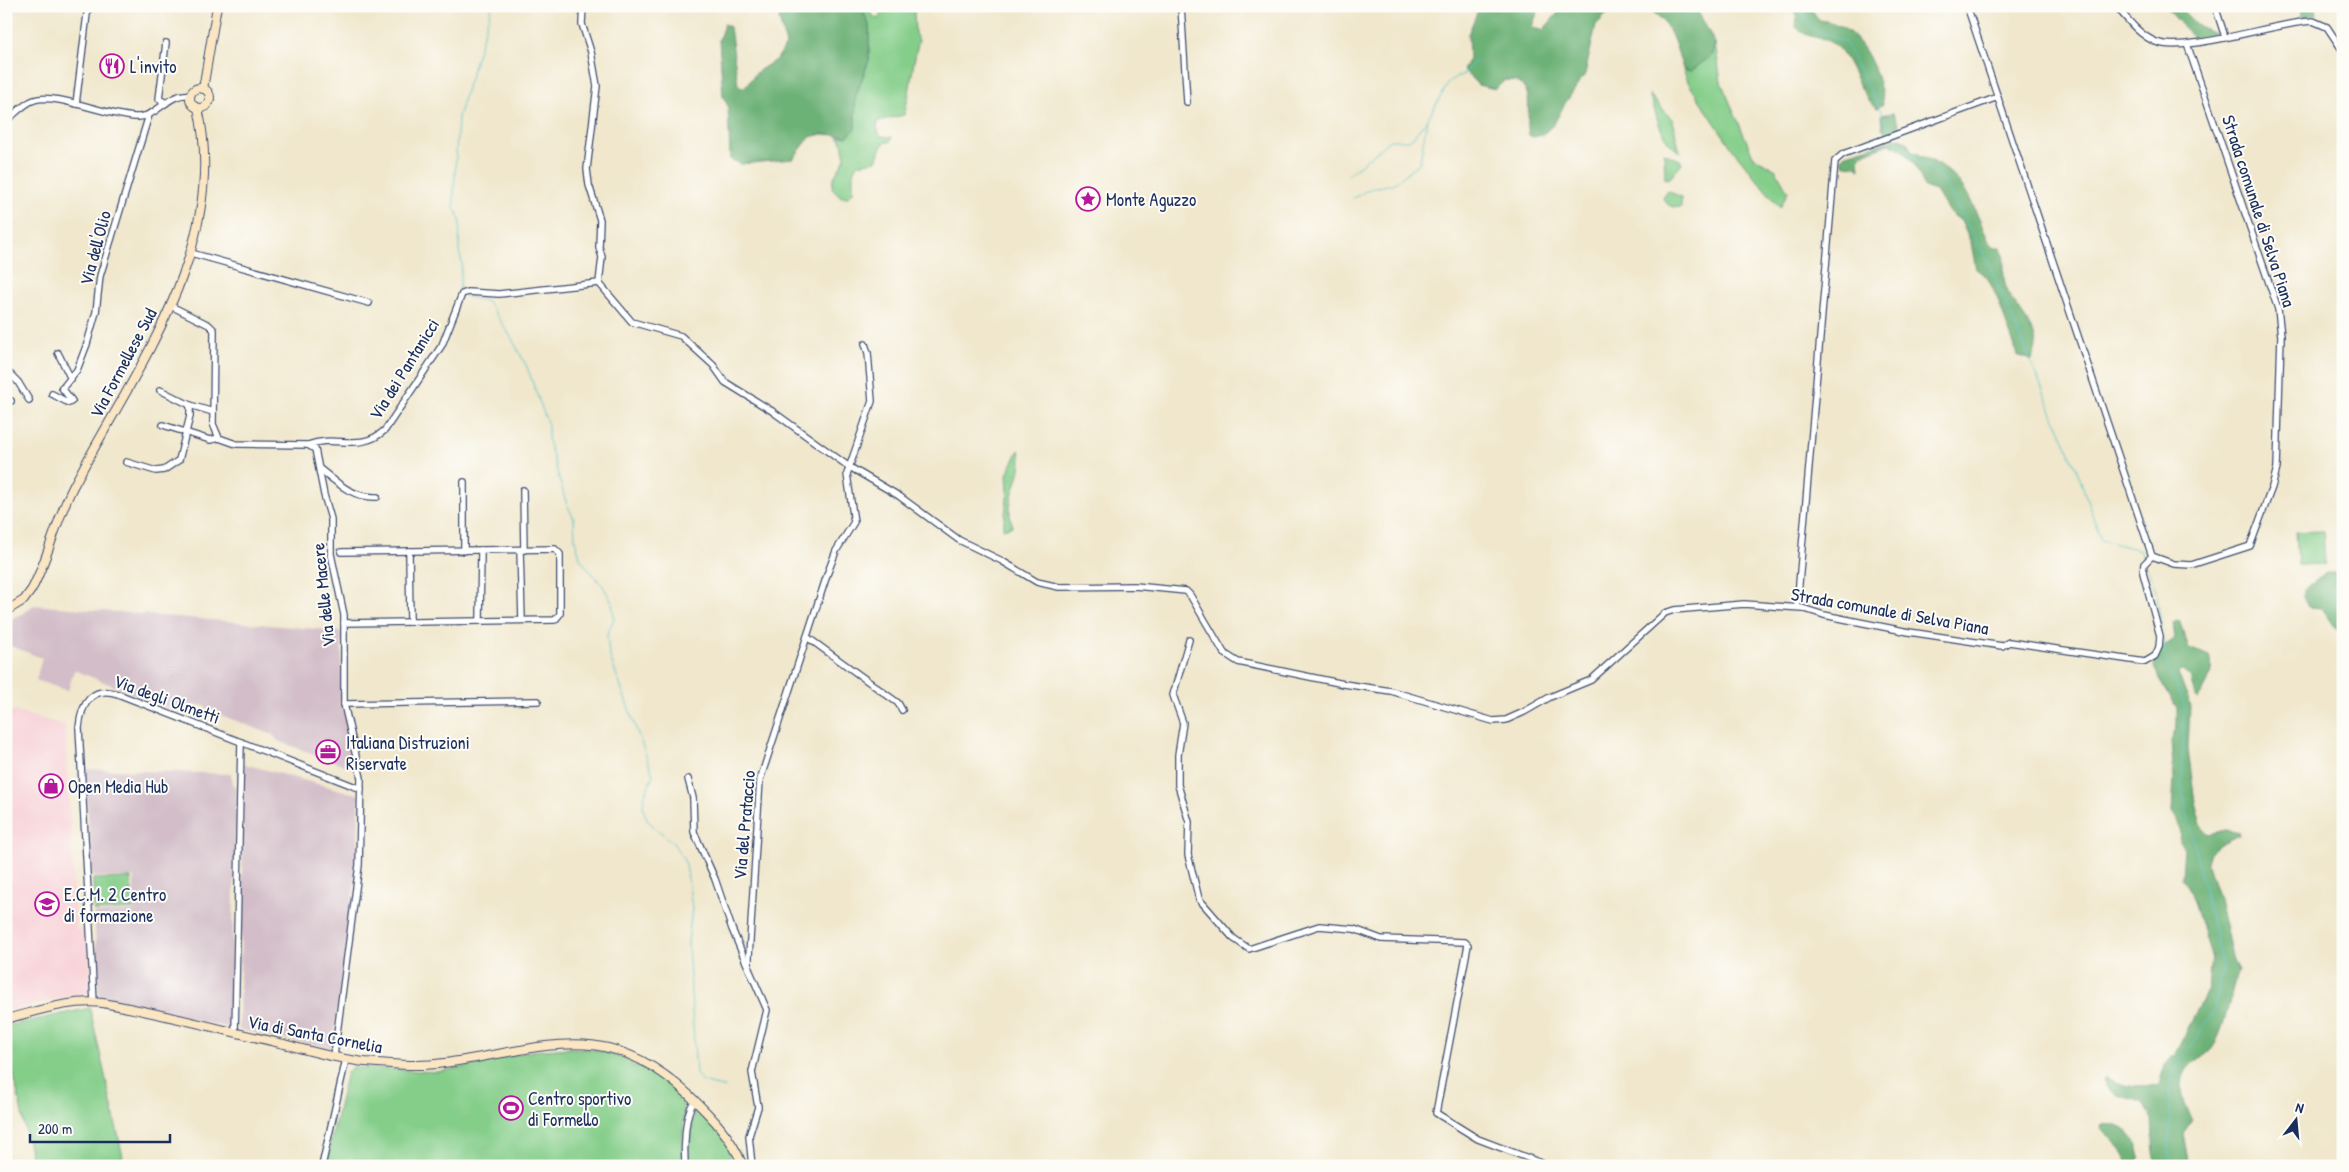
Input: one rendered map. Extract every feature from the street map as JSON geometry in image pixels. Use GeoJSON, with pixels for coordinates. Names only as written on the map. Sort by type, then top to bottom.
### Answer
{"type":"FeatureCollection","features":[{"type":"Feature","properties":{"kind":"street"},"geometry":{"type":"LineString","coordinates":[[76,104],[88,6]]}},
{"type":"Feature","properties":{"kind":"street"},"geometry":{"type":"LineString","coordinates":[[203,88],[217,6]]}},
{"type":"Feature","properties":{"kind":"street"},"geometry":{"type":"LineString","coordinates":[[583,6],[582,24],[591,52],[597,86],[587,169],[589,185],[600,220],[599,247],[602,257],[598,283],[632,322],[681,336],[713,365],[725,382],[772,411],[848,466],[872,403],[868,353],[864,344]]}},
{"type":"Feature","properties":{"kind":"street"},"geometry":{"type":"LineString","coordinates":[[1181,6],[1187,102]]}},
{"type":"Feature","properties":{"kind":"street"},"geometry":{"type":"LineString","coordinates":[[1967,6],[2152,556]]}},
{"type":"Feature","properties":{"kind":"street"},"geometry":{"type":"LineString","coordinates":[[2116,6],[2133,26],[2150,39],[2167,44],[2187,44],[2315,22],[2329,29],[2343,51]]}},
{"type":"Feature","properties":{"kind":"street"},"geometry":{"type":"LineString","coordinates":[[2215,6],[2225,37]]}},
{"type":"Feature","properties":{"kind":"street"},"geometry":{"type":"LineString","coordinates":[[156,110],[166,43]]}},
{"type":"Feature","properties":{"kind":"street","name":"Strada comunale di Selva Piana"},"geometry":{"type":"LineString","coordinates":[[848,466],[895,494],[963,543],[998,558],[1040,583],[1059,586],[1135,586],[1187,592],[1224,654],[1232,660],[1391,692],[1488,721],[1506,720],[1550,697],[1591,680],[1665,613],[1674,610],[1744,604],[1796,607],[1935,636],[2002,646],[2009,642],[2145,662],[2155,656],[2160,642],[2143,569],[2144,564],[2152,556],[2174,564],[2190,565],[2250,546],[2277,468],[2281,336],[2278,309],[2187,44]]}},
{"type":"Feature","properties":{"kind":"street"},"geometry":{"type":"LineString","coordinates":[[6,121],[34,100],[44,99],[134,117],[149,115],[179,96],[190,95],[197,88],[203,88],[208,92],[210,99],[205,107],[198,108]]}},
{"type":"Feature","properties":{"kind":"street","name":"Via Formellese Sud"},"geometry":{"type":"LineString","coordinates":[[6,611],[24,600],[32,589],[66,500],[171,306],[191,252],[202,213],[206,154],[198,108],[192,105],[190,95]]}},
{"type":"Feature","properties":{"kind":"street"},"geometry":{"type":"LineString","coordinates":[[1796,607],[1835,162],[1843,154],[1998,97]]}},
{"type":"Feature","properties":{"kind":"street"},"geometry":{"type":"LineString","coordinates":[[159,99],[166,103]]}},
{"type":"Feature","properties":{"kind":"street","name":"Via dell'Olio"},"geometry":{"type":"LineString","coordinates":[[52,394],[69,403],[72,401],[64,387],[71,379],[87,344],[96,312],[100,276],[149,115]]}},
{"type":"Feature","properties":{"kind":"street"},"geometry":{"type":"LineString","coordinates":[[191,252],[282,280],[370,303]]}},
{"type":"Feature","properties":{"kind":"street","name":"Via dei Pantanicci"},"geometry":{"type":"LineString","coordinates":[[308,445],[322,441],[366,442],[381,433],[391,423],[442,345],[460,299],[466,293],[499,294],[598,283]]}},
{"type":"Feature","properties":{"kind":"street"},"geometry":{"type":"LineString","coordinates":[[171,306],[209,324],[214,330],[213,412],[214,430],[219,438],[226,442],[240,444],[308,445]]}},
{"type":"Feature","properties":{"kind":"street"},"geometry":{"type":"LineString","coordinates":[[58,353],[71,379]]}},
{"type":"Feature","properties":{"kind":"street"},"geometry":{"type":"LineString","coordinates":[[10,374],[18,382],[29,400]]}},
{"type":"Feature","properties":{"kind":"street"},"geometry":{"type":"LineString","coordinates":[[160,390],[190,406],[213,412]]}},
{"type":"Feature","properties":{"kind":"street"},"geometry":{"type":"LineString","coordinates":[[126,462],[156,471],[164,470],[178,460],[186,433],[190,406]]}},
{"type":"Feature","properties":{"kind":"street"},"geometry":{"type":"LineString","coordinates":[[163,426],[210,440],[219,438]]}},
{"type":"Feature","properties":{"kind":"street","name":"Via delle Macere"},"geometry":{"type":"LineString","coordinates":[[308,445],[315,449],[331,519],[331,554],[344,623],[344,704],[358,761],[360,789],[359,865],[334,1056]]}},
{"type":"Feature","properties":{"kind":"street","name":"Via del Prataccio"},"geometry":{"type":"LineString","coordinates":[[752,1166],[749,1136],[758,1112],[752,1072],[767,1010],[749,969],[760,780],[834,556],[854,522],[854,512],[847,486],[848,466]]}},
{"type":"Feature","properties":{"kind":"street"},"geometry":{"type":"LineString","coordinates":[[320,469],[353,493],[367,498],[377,497]]}},
{"type":"Feature","properties":{"kind":"street"},"geometry":{"type":"LineString","coordinates":[[464,482],[464,550]]}},
{"type":"Feature","properties":{"kind":"street"},"geometry":{"type":"LineString","coordinates":[[522,620],[523,490]]}},
{"type":"Feature","properties":{"kind":"street"},"geometry":{"type":"LineString","coordinates":[[480,620],[481,550]]}},
{"type":"Feature","properties":{"kind":"street"},"geometry":{"type":"LineString","coordinates":[[408,551],[410,622]]}},
{"type":"Feature","properties":{"kind":"street"},"geometry":{"type":"LineString","coordinates":[[341,552],[559,551],[559,618],[553,620],[344,623]]}},
{"type":"Feature","properties":{"kind":"street"},"geometry":{"type":"LineString","coordinates":[[807,637],[898,703],[902,710]]}},
{"type":"Feature","properties":{"kind":"street"},"geometry":{"type":"LineString","coordinates":[[1188,640],[1173,695],[1183,724],[1178,755],[1179,788],[1189,822],[1187,851],[1199,899],[1233,938],[1249,949],[1319,926],[1354,929],[1381,939],[1456,940],[1466,942],[1468,945],[1436,1113],[1478,1139],[1549,1166]]}},
{"type":"Feature","properties":{"kind":"street","name":"Via degli Olmetti"},"geometry":{"type":"LineString","coordinates":[[94,1002],[80,720],[88,701],[95,693],[109,691],[360,789]]}},
{"type":"Feature","properties":{"kind":"street"},"geometry":{"type":"LineString","coordinates":[[344,704],[538,700]]}},
{"type":"Feature","properties":{"kind":"street"},"geometry":{"type":"LineString","coordinates":[[235,1033],[241,742]]}},
{"type":"Feature","properties":{"kind":"street"},"geometry":{"type":"LineString","coordinates":[[688,779],[693,798],[694,832],[716,878],[732,929],[749,969]]}},
{"type":"Feature","properties":{"kind":"street","name":"Via di Santa Cornelia"},"geometry":{"type":"LineString","coordinates":[[6,1019],[70,1003],[94,1002],[139,1010],[346,1059],[384,1064],[433,1064],[542,1045],[584,1044],[610,1049],[637,1058],[669,1078],[695,1100],[728,1135],[744,1166]]}},
{"type":"Feature","properties":{"kind":"street"},"geometry":{"type":"LineString","coordinates":[[322,1166],[346,1059]]}},
{"type":"Feature","properties":{"kind":"street"},"geometry":{"type":"LineString","coordinates":[[685,1166],[688,1119],[695,1100]]}},
{"type":"Feature","properties":{"kind":"shaded area"},"geometry":{"type":"Polygon","coordinates":[[[34,605],[340,631],[342,634],[342,701],[358,770],[278,741],[273,735],[205,709],[206,706],[194,705],[193,718],[74,670],[68,691],[36,680],[42,658],[6,644],[6,621],[22,614],[34,605]]]}},
{"type":"Feature","properties":{"kind":"shaded area"},"geometry":{"type":"Polygon","coordinates":[[[6,709],[65,725],[76,930],[88,929],[91,994],[67,997],[6,1012],[6,709]]]}},
{"type":"Feature","properties":{"kind":"shaded area"},"geometry":{"type":"Polygon","coordinates":[[[244,764],[359,795],[358,857],[332,1048],[239,1030],[244,764]]]}},
{"type":"Feature","properties":{"kind":"shaded area"},"geometry":{"type":"Polygon","coordinates":[[[85,769],[231,774],[232,784],[237,787],[230,1028],[99,998],[94,913],[134,911],[134,877],[92,877],[85,769]]]}},
{"type":"Feature","properties":{"kind":"green space"},"geometry":{"type":"Polygon","coordinates":[[[781,6],[861,6],[869,25],[869,60],[855,98],[855,129],[848,136],[822,134],[810,137],[793,159],[741,164],[730,159],[728,106],[723,96],[719,40],[724,24],[730,27],[738,85],[744,88],[757,72],[777,59],[786,45],[779,19],[781,6]]]}},
{"type":"Feature","properties":{"kind":"green space"},"geometry":{"type":"Polygon","coordinates":[[[861,6],[867,6],[874,17],[878,19],[886,6],[914,10],[915,34],[919,40],[904,115],[878,121],[877,128],[880,136],[892,137],[890,142],[886,142],[881,147],[876,161],[857,164],[853,173],[853,192],[848,197],[841,197],[832,188],[833,179],[845,158],[842,142],[838,137],[848,136],[855,129],[855,98],[869,60],[869,25],[861,6]]]}},
{"type":"Feature","properties":{"kind":"green space"},"geometry":{"type":"Polygon","coordinates":[[[1480,6],[1540,6],[1532,26],[1543,30],[1564,6],[1625,6],[1607,14],[1596,25],[1585,74],[1564,105],[1554,124],[1542,135],[1533,137],[1529,135],[1528,100],[1527,92],[1523,86],[1516,82],[1505,80],[1495,89],[1478,85],[1463,69],[1469,59],[1468,34],[1480,6]]]}},
{"type":"Feature","properties":{"kind":"green space"},"geometry":{"type":"Polygon","coordinates":[[[1637,6],[1695,6],[1715,43],[1711,56],[1691,71],[1683,69],[1673,39],[1663,21],[1648,9],[1637,6]]]}},
{"type":"Feature","properties":{"kind":"green space"},"geometry":{"type":"Polygon","coordinates":[[[1792,6],[1809,6],[1819,20],[1833,23],[1845,29],[1856,38],[1872,62],[1881,90],[1883,104],[1877,108],[1870,102],[1848,62],[1837,47],[1832,43],[1805,34],[1796,27],[1797,18],[1792,6]]]}},
{"type":"Feature","properties":{"kind":"green space"},"geometry":{"type":"Polygon","coordinates":[[[2165,6],[2178,6],[2197,25],[2216,34],[2215,36],[2195,40],[2165,6]]]}},
{"type":"Feature","properties":{"kind":"green space"},"geometry":{"type":"Polygon","coordinates":[[[2300,6],[2316,6],[2317,15],[2302,17],[2300,6]]]}},
{"type":"Feature","properties":{"kind":"green space"},"geometry":{"type":"Polygon","coordinates":[[[1715,43],[1721,82],[1753,156],[1776,170],[1788,192],[1780,208],[1733,150],[1689,84],[1683,69],[1691,71],[1711,56],[1715,43]]]}},
{"type":"Feature","properties":{"kind":"green space"},"geometry":{"type":"Polygon","coordinates":[[[1649,94],[1672,119],[1680,152],[1673,147],[1663,134],[1649,94]]]}},
{"type":"Feature","properties":{"kind":"green space"},"geometry":{"type":"Polygon","coordinates":[[[1893,113],[1901,129],[1886,134],[1882,127],[1881,115],[1893,113]]]}},
{"type":"Feature","properties":{"kind":"green space"},"geometry":{"type":"Polygon","coordinates":[[[1900,137],[1908,143],[1911,151],[1929,159],[1954,176],[1969,197],[1989,242],[1994,248],[2001,248],[2006,288],[2026,319],[2034,336],[2036,347],[2032,360],[2018,356],[1997,297],[1987,277],[1976,269],[1971,243],[1961,221],[1948,211],[1936,191],[1924,187],[1919,174],[1907,154],[1888,144],[1861,155],[1859,159],[1860,169],[1856,166],[1844,165],[1842,160],[1844,155],[1900,137]]]}},
{"type":"Feature","properties":{"kind":"green space"},"geometry":{"type":"Polygon","coordinates":[[[1664,153],[1680,160],[1682,164],[1670,178],[1665,179],[1664,153]]]}},
{"type":"Feature","properties":{"kind":"green space"},"geometry":{"type":"Polygon","coordinates":[[[1668,191],[1681,197],[1681,207],[1673,207],[1666,203],[1663,198],[1668,191]]]}},
{"type":"Feature","properties":{"kind":"green space"},"geometry":{"type":"Polygon","coordinates":[[[1019,450],[1020,468],[1010,506],[1013,526],[1003,529],[1008,491],[1007,474],[1019,450]]]}},
{"type":"Feature","properties":{"kind":"green space"},"geometry":{"type":"Polygon","coordinates":[[[2323,531],[2325,564],[2298,565],[2296,532],[2323,531]]]}},
{"type":"Feature","properties":{"kind":"green space"},"geometry":{"type":"Polygon","coordinates":[[[2326,573],[2341,573],[2343,577],[2343,638],[2322,608],[2308,607],[2303,597],[2304,590],[2326,573]]]}},
{"type":"Feature","properties":{"kind":"green space"},"geometry":{"type":"Polygon","coordinates":[[[2179,620],[2189,648],[2210,656],[2211,662],[2211,674],[2198,699],[2195,697],[2190,676],[2181,669],[2178,673],[2190,705],[2188,749],[2195,802],[2202,828],[2207,834],[2226,830],[2240,833],[2210,852],[2207,862],[2219,899],[2233,961],[2238,970],[2225,1017],[2215,1044],[2208,1053],[2187,1069],[2182,1083],[2183,1099],[2193,1119],[2183,1133],[2189,1166],[2160,1166],[2154,1158],[2152,1119],[2142,1102],[2114,1092],[2109,1089],[2103,1079],[2106,1078],[2132,1086],[2145,1087],[2159,1084],[2165,1065],[2175,1054],[2208,989],[2211,955],[2191,893],[2182,878],[2184,848],[2179,840],[2179,825],[2172,812],[2174,778],[2171,741],[2177,726],[2177,708],[2158,677],[2154,662],[2161,647],[2175,639],[2173,623],[2179,620]]]}},
{"type":"Feature","properties":{"kind":"green space"},"geometry":{"type":"Polygon","coordinates":[[[131,878],[133,909],[94,911],[93,879],[131,878]]]}},
{"type":"Feature","properties":{"kind":"green space"},"geometry":{"type":"Polygon","coordinates":[[[90,1008],[123,1157],[90,1166],[33,1166],[6,1038],[6,1026],[90,1008]]]}},
{"type":"Feature","properties":{"kind":"green space","name":"Centro sportivo di Formello"},"geometry":{"type":"Polygon","coordinates":[[[570,1048],[597,1050],[631,1061],[632,1066],[637,1067],[641,1063],[675,1088],[681,1099],[684,1117],[682,1166],[325,1166],[347,1072],[352,1067],[436,1072],[471,1066],[532,1051],[570,1048]]]}},
{"type":"Feature","properties":{"kind":"green space"},"geometry":{"type":"Polygon","coordinates":[[[699,1108],[731,1148],[728,1166],[689,1166],[689,1145],[695,1110],[699,1108]]]}},
{"type":"Feature","properties":{"kind":"green space"},"geometry":{"type":"Polygon","coordinates":[[[2102,1125],[2117,1126],[2128,1132],[2132,1137],[2140,1157],[2132,1166],[2127,1166],[2124,1155],[2101,1128],[2102,1125]]]}},
{"type":"Feature","properties":{"kind":"waterway"},"geometry":{"type":"LineString","coordinates":[[459,293],[462,263],[459,251],[460,220],[454,206],[458,117],[492,6]]}},
{"type":"Feature","properties":{"kind":"waterway"},"geometry":{"type":"LineString","coordinates":[[1799,6],[1810,27],[1845,42],[1892,133]]}},
{"type":"Feature","properties":{"kind":"waterway"},"geometry":{"type":"LineString","coordinates":[[1353,198],[1370,189],[1395,183],[1420,162],[1427,120],[1448,83],[1456,77],[1463,75],[1472,64],[1478,61]]}},
{"type":"Feature","properties":{"kind":"waterway"},"geometry":{"type":"LineString","coordinates":[[1348,175],[1390,140],[1408,140],[1413,137],[1426,121]]}},
{"type":"Feature","properties":{"kind":"waterway"},"geometry":{"type":"LineString","coordinates":[[1895,139],[1898,144],[1941,177],[1988,262],[2077,470],[2101,540],[2140,550],[2144,559]]}},
{"type":"Feature","properties":{"kind":"waterway"},"geometry":{"type":"LineString","coordinates":[[465,296],[488,302],[511,337],[527,367],[548,425],[548,440],[566,502],[574,519],[575,540],[581,560],[603,586],[612,602],[614,618],[607,635],[609,654],[653,775],[644,797],[643,809],[648,821],[674,844],[686,864],[692,908],[688,943],[696,1074],[703,1082],[725,1088]]}},
{"type":"Feature","properties":{"kind":"waterway"},"geometry":{"type":"LineString","coordinates":[[2146,565],[2156,590],[2162,632]]}},
{"type":"Feature","properties":{"kind":"waterway"},"geometry":{"type":"LineString","coordinates":[[2163,638],[2166,663],[2184,706],[2182,789],[2222,968],[2214,1010],[2171,1077],[2169,1154],[2175,1166]]}},
{"type":"Feature","properties":{"kind":"place","name":"L'invito"},"geometry":{"type":"Point","coordinates":[112,66]}},
{"type":"Feature","properties":{"kind":"place","name":"Monte Aguzzo"},"geometry":{"type":"Point","coordinates":[1088,199]}},
{"type":"Feature","properties":{"kind":"place","name":"Italiana Distruzioni Riservate"},"geometry":{"type":"Point","coordinates":[328,752]}},
{"type":"Feature","properties":{"kind":"place","name":"Open Media Hub"},"geometry":{"type":"Point","coordinates":[51,786]}},
{"type":"Feature","properties":{"kind":"place","name":"E.C.M. 2 Centro di formazione"},"geometry":{"type":"Point","coordinates":[47,904]}},
{"type":"Feature","properties":{"kind":"place","name":"Centro sportivo di Formello"},"geometry":{"type":"Point","coordinates":[511,1108]}}]}
